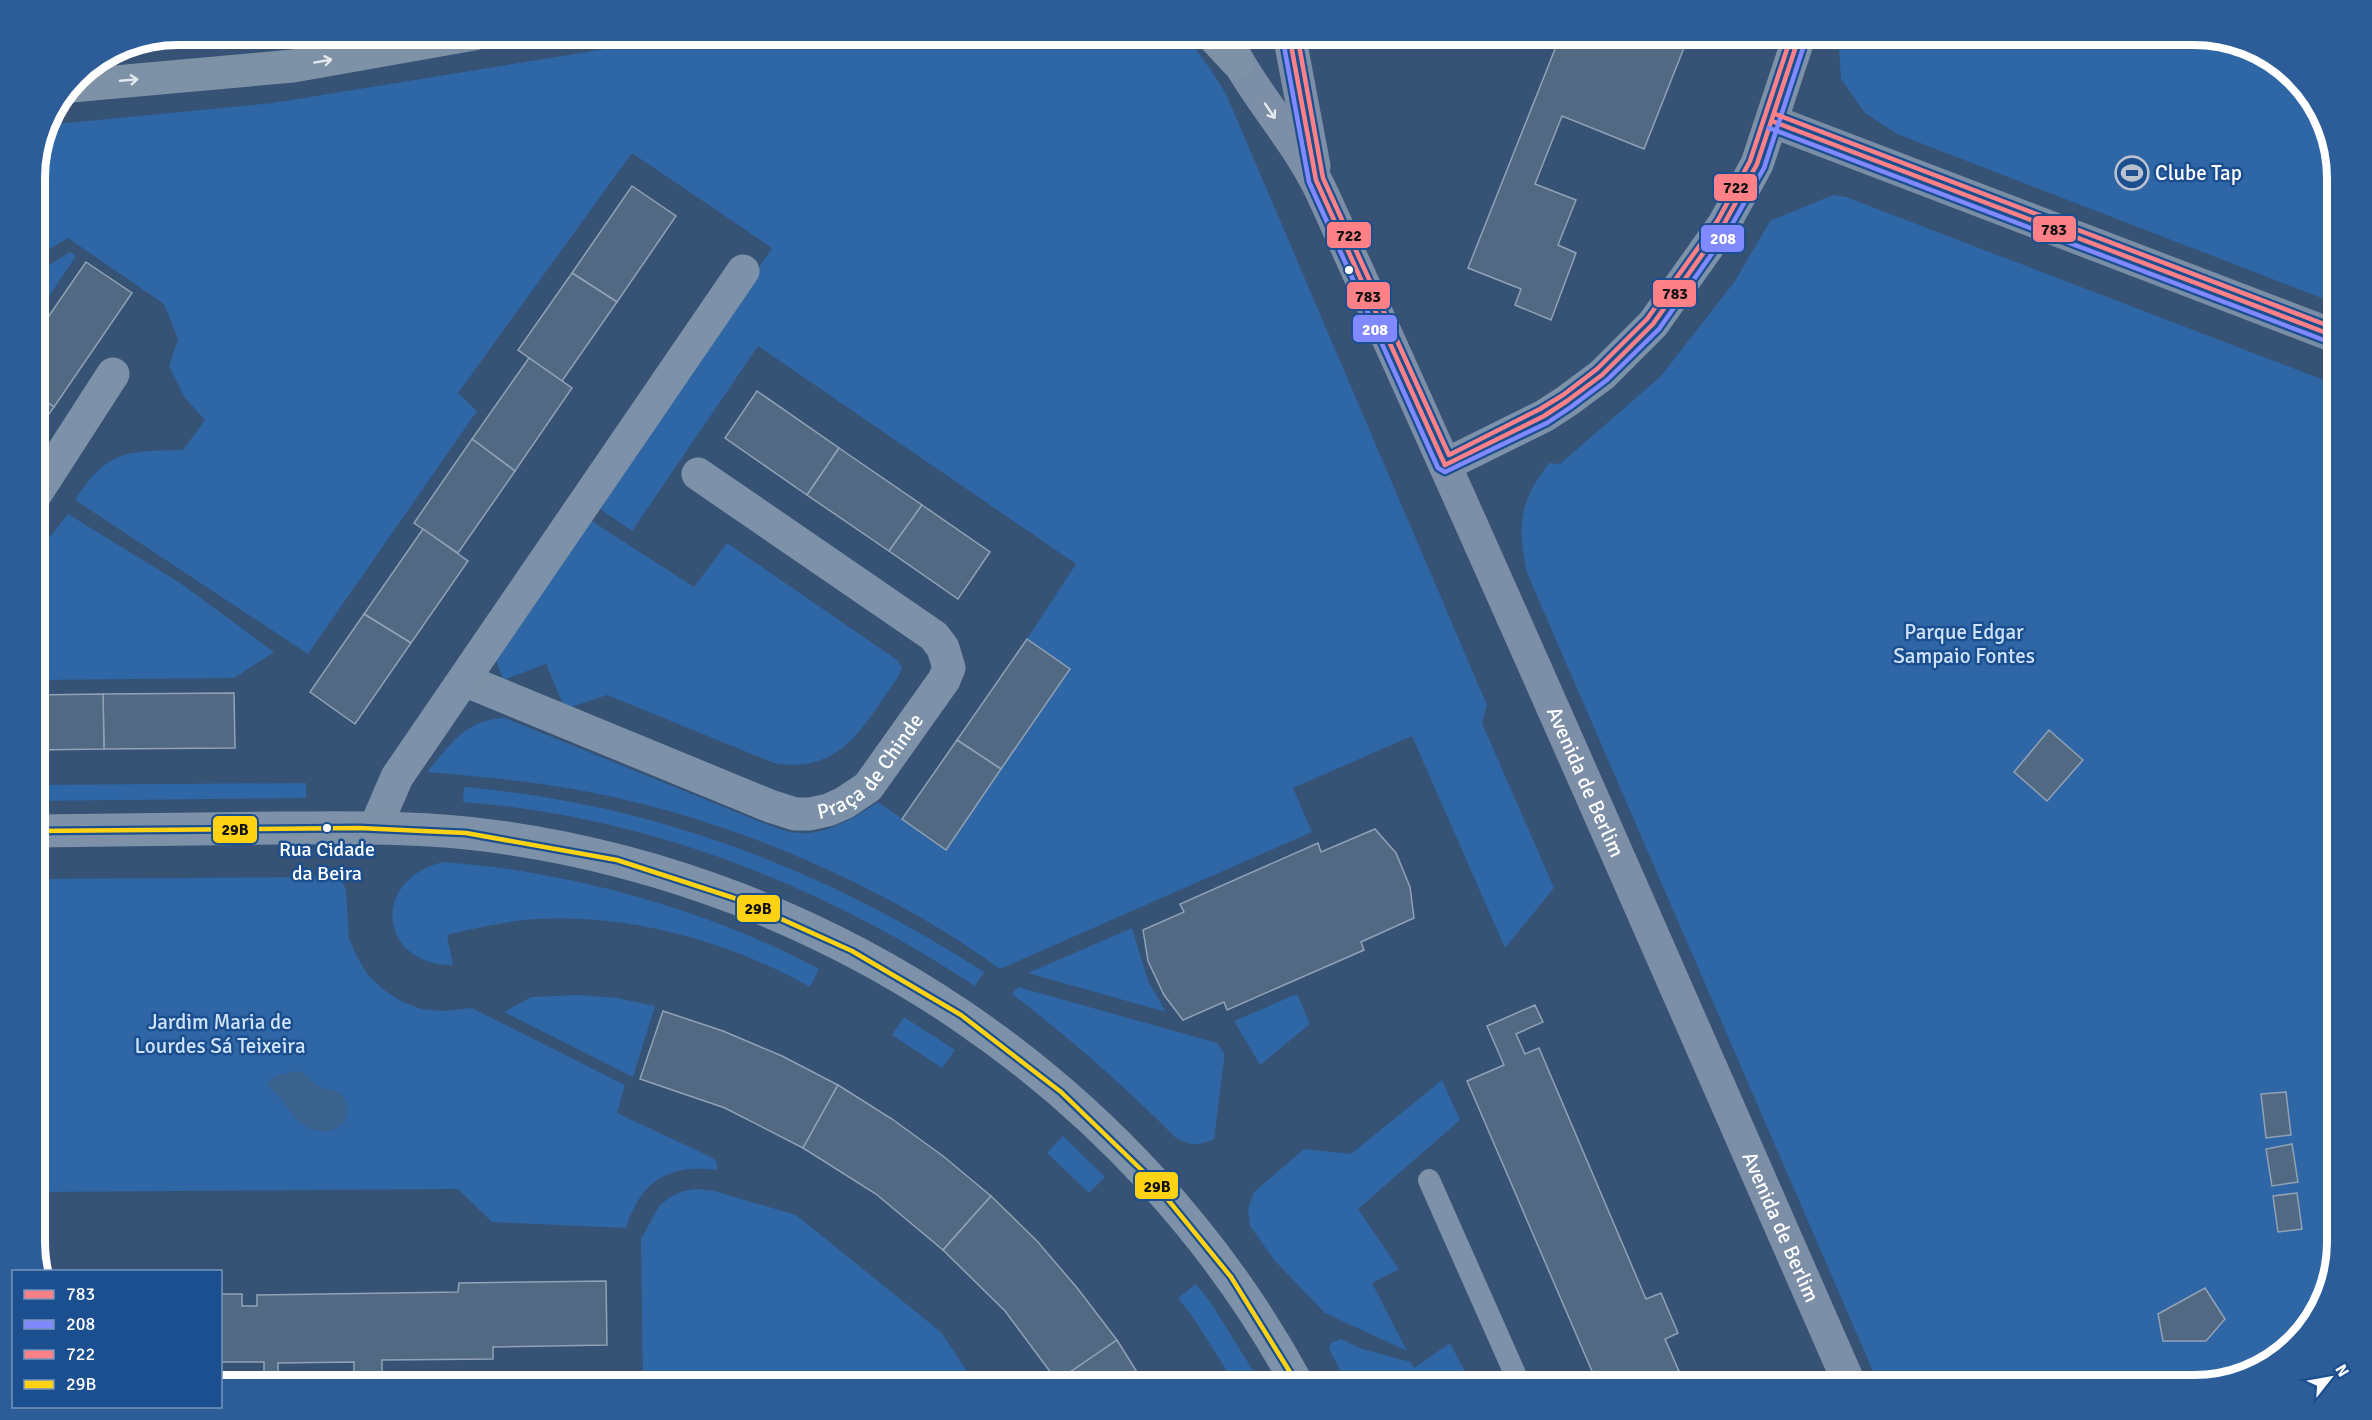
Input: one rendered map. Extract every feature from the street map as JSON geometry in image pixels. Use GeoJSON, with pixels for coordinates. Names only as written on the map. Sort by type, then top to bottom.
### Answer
{"type":"FeatureCollection","features":[{"type":"Feature","properties":{"kind":"highway"},"geometry":{"type":"LineString","coordinates":[[83,85],[293,66],[412,45]]}},
{"type":"Feature","properties":{"kind":"main road","name":"Avenida de Berlim"},"geometry":{"type":"LineString","coordinates":[[1293,45],[1316,180]]}},
{"type":"Feature","properties":{"kind":"main road","name":"Avenida de Berlim"},"geometry":{"type":"LineString","coordinates":[[1231,48],[1316,180],[1512,613],[1845,1375]]}},
{"type":"Feature","properties":{"kind":"street"},"geometry":{"type":"LineString","coordinates":[[1445,465],[1544,416],[1602,375],[1653,324],[1724,224],[1757,164],[1796,45]]}},
{"type":"Feature","properties":{"kind":"street"},"geometry":{"type":"LineString","coordinates":[[1772,120],[2327,333]]}},
{"type":"Feature","properties":{"kind":"street"},"geometry":{"type":"LineString","coordinates":[[375,828],[398,777],[743,271]]}},
{"type":"Feature","properties":{"kind":"street"},"geometry":{"type":"LineString","coordinates":[[45,479],[113,374]]}},
{"type":"Feature","properties":{"kind":"street","name":"Praça de Chinde"},"geometry":{"type":"LineString","coordinates":[[464,680],[770,806],[795,814],[810,814],[828,810],[844,803],[868,787],[944,680],[949,668],[943,648],[934,636],[698,474]]}},
{"type":"Feature","properties":{"kind":"street"},"geometry":{"type":"LineString","coordinates":[[45,831],[375,828],[491,836],[569,849],[646,867],[721,891],[794,921],[865,956],[933,996],[1029,1065],[1087,1114],[1141,1168],[1191,1225],[1238,1286],[1292,1375]]}},
{"type":"Feature","properties":{"kind":"lane"},"geometry":{"type":"LineString","coordinates":[[1429,1180],[1515,1375]]}},
{"type":"Feature","properties":{"kind":"green space"},"geometry":{"type":"Polygon","coordinates":[[[630,45],[1191,45],[1226,94],[1487,705],[1482,723],[1554,888],[1505,948],[1412,736],[1293,788],[1312,832],[1000,969],[940,929],[852,881],[807,860],[712,824],[616,798],[567,788],[515,780],[427,772],[452,743],[470,728],[491,719],[505,718],[783,830],[802,833],[825,830],[848,821],[878,802],[946,849],[1070,669],[1027,639],[1076,564],[758,346],[632,531],[596,506],[772,248],[632,153],[458,393],[477,411],[308,654],[75,500],[108,462],[132,453],[183,450],[205,420],[185,398],[169,366],[178,339],[164,304],[68,238],[45,252],[45,169],[57,124],[273,103],[630,45]]]}},
{"type":"Feature","properties":{"kind":"green space","name":"Clube Tap"},"geometry":{"type":"Polygon","coordinates":[[[1839,45],[2194,45],[2211,46],[2245,55],[2275,72],[2288,84],[2300,97],[2320,135],[2327,169],[2327,300],[1897,134],[1865,113],[1841,79],[1839,45]]]}},
{"type":"Feature","properties":{"kind":"green space","name":"Parque Edgar Sampaio Fontes"},"geometry":{"type":"Polygon","coordinates":[[[1833,195],[1846,197],[2327,381],[2326,1259],[2317,1293],[2300,1323],[2275,1348],[2245,1365],[2211,1374],[2194,1375],[1875,1375],[1527,573],[1522,541],[1523,515],[1526,503],[1539,477],[1549,463],[1560,464],[1661,376],[1735,281],[1770,221],[1833,195]]]}},
{"type":"Feature","properties":{"kind":"green space"},"geometry":{"type":"Polygon","coordinates":[[[70,252],[76,256],[45,302],[45,268],[70,252]]]}},
{"type":"Feature","properties":{"kind":"green space"},"geometry":{"type":"Polygon","coordinates":[[[68,514],[180,583],[274,652],[234,678],[45,680],[45,543],[68,514]]]}},
{"type":"Feature","properties":{"kind":"green space"},"geometry":{"type":"Polygon","coordinates":[[[587,518],[694,587],[727,543],[897,660],[902,667],[898,677],[862,728],[849,742],[835,753],[818,761],[798,765],[774,763],[607,695],[568,708],[563,704],[546,664],[503,680],[494,654],[587,518]]]}},
{"type":"Feature","properties":{"kind":"green space"},"geometry":{"type":"Polygon","coordinates":[[[306,783],[306,798],[45,801],[45,785],[306,783]]]}},
{"type":"Feature","properties":{"kind":"green space"},"geometry":{"type":"Polygon","coordinates":[[[464,787],[535,796],[603,809],[670,826],[736,847],[862,902],[924,935],[984,972],[975,986],[917,950],[856,917],[794,887],[731,861],[599,822],[532,810],[463,802],[464,787]]]}},
{"type":"Feature","properties":{"kind":"green space"},"geometry":{"type":"Polygon","coordinates":[[[444,862],[536,874],[620,892],[702,917],[781,950],[819,969],[810,987],[746,956],[678,934],[608,921],[572,919],[514,921],[447,935],[453,965],[428,962],[410,952],[398,937],[393,920],[395,902],[404,885],[420,871],[444,862]]]}},
{"type":"Feature","properties":{"kind":"green space","name":"Jardim Maria de Lourdes Sá Teixeira"},"geometry":{"type":"Polygon","coordinates":[[[336,877],[341,880],[346,890],[349,938],[357,957],[368,975],[384,990],[401,1001],[421,1009],[442,1011],[472,1008],[625,1085],[617,1113],[711,1157],[717,1162],[717,1170],[684,1170],[659,1179],[648,1187],[640,1198],[626,1228],[492,1222],[458,1189],[45,1192],[45,879],[336,877]]]}},
{"type":"Feature","properties":{"kind":"green space"},"geometry":{"type":"Polygon","coordinates":[[[1132,928],[1148,981],[1166,1012],[1028,973],[1132,928]]]}},
{"type":"Feature","properties":{"kind":"green space"},"geometry":{"type":"Polygon","coordinates":[[[1018,987],[1217,1043],[1224,1053],[1224,1060],[1214,1139],[1194,1144],[1175,1137],[1097,1063],[1012,994],[1018,987]]]}},
{"type":"Feature","properties":{"kind":"green space"},"geometry":{"type":"Polygon","coordinates":[[[1297,994],[1310,1024],[1260,1065],[1234,1021],[1297,994]]]}},
{"type":"Feature","properties":{"kind":"green space"},"geometry":{"type":"Polygon","coordinates":[[[580,995],[617,998],[655,1006],[633,1077],[504,1012],[531,997],[580,995]]]}},
{"type":"Feature","properties":{"kind":"green space"},"geometry":{"type":"Polygon","coordinates":[[[904,1017],[955,1050],[942,1068],[892,1035],[904,1017]]]}},
{"type":"Feature","properties":{"kind":"green space"},"geometry":{"type":"Polygon","coordinates":[[[1442,1080],[1460,1120],[1358,1209],[1399,1269],[1372,1283],[1407,1351],[1325,1313],[1275,1261],[1250,1226],[1248,1209],[1254,1192],[1304,1149],[1351,1154],[1442,1080]]]}},
{"type":"Feature","properties":{"kind":"green space"},"geometry":{"type":"Polygon","coordinates":[[[1063,1136],[1105,1177],[1089,1193],[1047,1153],[1063,1136]]]}},
{"type":"Feature","properties":{"kind":"green space"},"geometry":{"type":"Polygon","coordinates":[[[697,1189],[714,1191],[796,1215],[941,1332],[969,1375],[643,1375],[641,1239],[659,1206],[670,1197],[683,1191],[697,1189]]]}},
{"type":"Feature","properties":{"kind":"green space"},"geometry":{"type":"Polygon","coordinates":[[[1196,1284],[1211,1303],[1256,1375],[1230,1375],[1178,1298],[1196,1284]]]}},
{"type":"Feature","properties":{"kind":"green space"},"geometry":{"type":"Polygon","coordinates":[[[1341,1339],[1362,1349],[1411,1362],[1414,1368],[1450,1343],[1467,1375],[1343,1375],[1329,1349],[1331,1343],[1341,1339]]]}},
{"type":"Feature","properties":{"kind":"shaded area"},"geometry":{"type":"Polygon","coordinates":[[[297,1071],[303,1073],[319,1087],[340,1093],[346,1103],[347,1112],[340,1126],[324,1131],[305,1126],[267,1085],[275,1076],[297,1071]]]}},
{"type":"Feature","properties":{"kind":"building"},"geometry":{"type":"Polygon","coordinates":[[[1557,45],[1685,45],[1644,149],[1562,116],[1535,184],[1576,200],[1558,245],[1576,253],[1551,320],[1515,305],[1521,289],[1468,268],[1557,45]]]}},
{"type":"Feature","properties":{"kind":"building"},"geometry":{"type":"Polygon","coordinates":[[[632,186],[676,216],[617,302],[572,273],[632,186]]]}},
{"type":"Feature","properties":{"kind":"building"},"geometry":{"type":"Polygon","coordinates":[[[86,262],[132,293],[54,407],[45,401],[45,321],[86,262]]]}},
{"type":"Feature","properties":{"kind":"building"},"geometry":{"type":"Polygon","coordinates":[[[572,273],[617,302],[562,381],[518,350],[572,273]]]}},
{"type":"Feature","properties":{"kind":"building"},"geometry":{"type":"Polygon","coordinates":[[[529,358],[572,388],[515,471],[472,439],[529,358]]]}},
{"type":"Feature","properties":{"kind":"building"},"geometry":{"type":"Polygon","coordinates":[[[757,391],[839,448],[807,495],[725,438],[757,391]]]}},
{"type":"Feature","properties":{"kind":"building"},"geometry":{"type":"Polygon","coordinates":[[[45,401],[54,407],[45,420],[45,401]]]}},
{"type":"Feature","properties":{"kind":"building"},"geometry":{"type":"Polygon","coordinates":[[[472,439],[515,471],[458,553],[414,523],[472,439]]]}},
{"type":"Feature","properties":{"kind":"building"},"geometry":{"type":"Polygon","coordinates":[[[839,448],[922,505],[889,551],[807,495],[839,448]]]}},
{"type":"Feature","properties":{"kind":"building"},"geometry":{"type":"Polygon","coordinates":[[[922,505],[990,552],[958,599],[889,551],[922,505]]]}},
{"type":"Feature","properties":{"kind":"building"},"geometry":{"type":"Polygon","coordinates":[[[423,529],[468,561],[411,643],[364,614],[423,529]]]}},
{"type":"Feature","properties":{"kind":"building"},"geometry":{"type":"Polygon","coordinates":[[[364,614],[411,643],[355,724],[310,692],[364,614]]]}},
{"type":"Feature","properties":{"kind":"building"},"geometry":{"type":"Polygon","coordinates":[[[1027,639],[1070,669],[1001,769],[957,740],[1027,639]]]}},
{"type":"Feature","properties":{"kind":"building"},"geometry":{"type":"Polygon","coordinates":[[[234,693],[235,748],[104,749],[103,694],[234,693]]]}},
{"type":"Feature","properties":{"kind":"building"},"geometry":{"type":"Polygon","coordinates":[[[103,694],[104,749],[45,750],[45,695],[103,694]]]}},
{"type":"Feature","properties":{"kind":"building"},"geometry":{"type":"Polygon","coordinates":[[[2049,730],[2083,760],[2047,801],[2014,772],[2049,730]]]}},
{"type":"Feature","properties":{"kind":"building"},"geometry":{"type":"Polygon","coordinates":[[[957,740],[1001,769],[946,850],[902,819],[957,740]]]}},
{"type":"Feature","properties":{"kind":"building"},"geometry":{"type":"Polygon","coordinates":[[[1375,829],[1396,853],[1410,887],[1414,918],[1361,942],[1364,950],[1227,1010],[1224,1002],[1183,1020],[1164,995],[1148,961],[1143,930],[1184,912],[1180,904],[1318,843],[1321,852],[1375,829]]]}},
{"type":"Feature","properties":{"kind":"building"},"geometry":{"type":"Polygon","coordinates":[[[1535,1005],[1543,1022],[1516,1034],[1525,1054],[1539,1048],[1646,1299],[1661,1293],[1678,1333],[1665,1339],[1681,1375],[1594,1375],[1467,1081],[1504,1065],[1487,1026],[1535,1005]]]}},
{"type":"Feature","properties":{"kind":"building"},"geometry":{"type":"Polygon","coordinates":[[[663,1011],[723,1031],[782,1056],[838,1085],[803,1148],[725,1108],[640,1079],[663,1011]]]}},
{"type":"Feature","properties":{"kind":"building"},"geometry":{"type":"Polygon","coordinates":[[[838,1085],[892,1119],[943,1156],[991,1196],[943,1250],[876,1194],[803,1148],[838,1085]]]}},
{"type":"Feature","properties":{"kind":"building"},"geometry":{"type":"Polygon","coordinates":[[[2286,1092],[2291,1135],[2266,1138],[2261,1094],[2286,1092]]]}},
{"type":"Feature","properties":{"kind":"building"},"geometry":{"type":"Polygon","coordinates":[[[2292,1144],[2298,1182],[2272,1186],[2266,1149],[2292,1144]]]}},
{"type":"Feature","properties":{"kind":"building"},"geometry":{"type":"Polygon","coordinates":[[[2297,1193],[2302,1229],[2278,1232],[2273,1196],[2297,1193]]]}},
{"type":"Feature","properties":{"kind":"building"},"geometry":{"type":"Polygon","coordinates":[[[991,1196],[1037,1241],[1117,1340],[1066,1375],[1053,1375],[1005,1311],[943,1250],[991,1196]]]}},
{"type":"Feature","properties":{"kind":"building"},"geometry":{"type":"Polygon","coordinates":[[[606,1281],[607,1345],[493,1347],[493,1359],[382,1360],[382,1372],[354,1372],[354,1362],[278,1363],[278,1373],[264,1373],[264,1362],[222,1362],[222,1294],[242,1294],[242,1306],[257,1306],[257,1295],[458,1292],[459,1283],[606,1281]]]}},
{"type":"Feature","properties":{"kind":"building"},"geometry":{"type":"Polygon","coordinates":[[[2205,1288],[2225,1319],[2206,1341],[2163,1341],[2158,1314],[2205,1288]]]}},
{"type":"Feature","properties":{"kind":"building"},"geometry":{"type":"Polygon","coordinates":[[[1117,1340],[1139,1375],[1066,1375],[1117,1340]]]}},
{"type":"Feature","properties":{"kind":"transit line","name":"208"},"geometry":{"type":"LineString","coordinates":[[1284,45],[1309,182],[1438,468],[1445,472],[1547,423],[1571,407],[1607,380],[1659,329],[1730,228],[1764,168],[1804,45]]}},
{"type":"Feature","properties":{"kind":"transit line","name":"783"},"geometry":{"type":"LineString","coordinates":[[1291,45],[1316,180],[1445,465]]}},
{"type":"Feature","properties":{"kind":"transit line","name":"722"},"geometry":{"type":"LineString","coordinates":[[1299,45],[1323,178],[1449,455],[1563,395],[1597,369],[1647,319],[1718,220],[1750,161],[1788,45]]}},
{"type":"Feature","properties":{"kind":"transit line","name":"783"},"geometry":{"type":"LineString","coordinates":[[1445,465],[1544,416],[1567,401],[1602,375],[1653,324],[1724,224],[1757,164],[1796,45]]}},
{"type":"Feature","properties":{"kind":"transit line","name":"722"},"geometry":{"type":"LineString","coordinates":[[1775,114],[2327,325]]}},
{"type":"Feature","properties":{"kind":"transit line","name":"783"},"geometry":{"type":"LineString","coordinates":[[1772,121],[2327,333]]}},
{"type":"Feature","properties":{"kind":"transit line","name":"208"},"geometry":{"type":"LineString","coordinates":[[1769,128],[2327,341]]}},
{"type":"Feature","properties":{"kind":"transit line","name":"29B"},"geometry":{"type":"LineString","coordinates":[[45,831],[359,828],[466,833],[617,860],[737,899],[852,951],[961,1015],[1061,1092],[1151,1179],[1231,1277],[1292,1375]]}},
{"type":"Feature","properties":{"kind":"place","name":"Clube Tap"},"geometry":{"type":"Point","coordinates":[2132,173]}},
{"type":"Feature","properties":{"kind":"place","name":"Rua Cidade da Beira"},"geometry":{"type":"Point","coordinates":[327,828]}}]}
